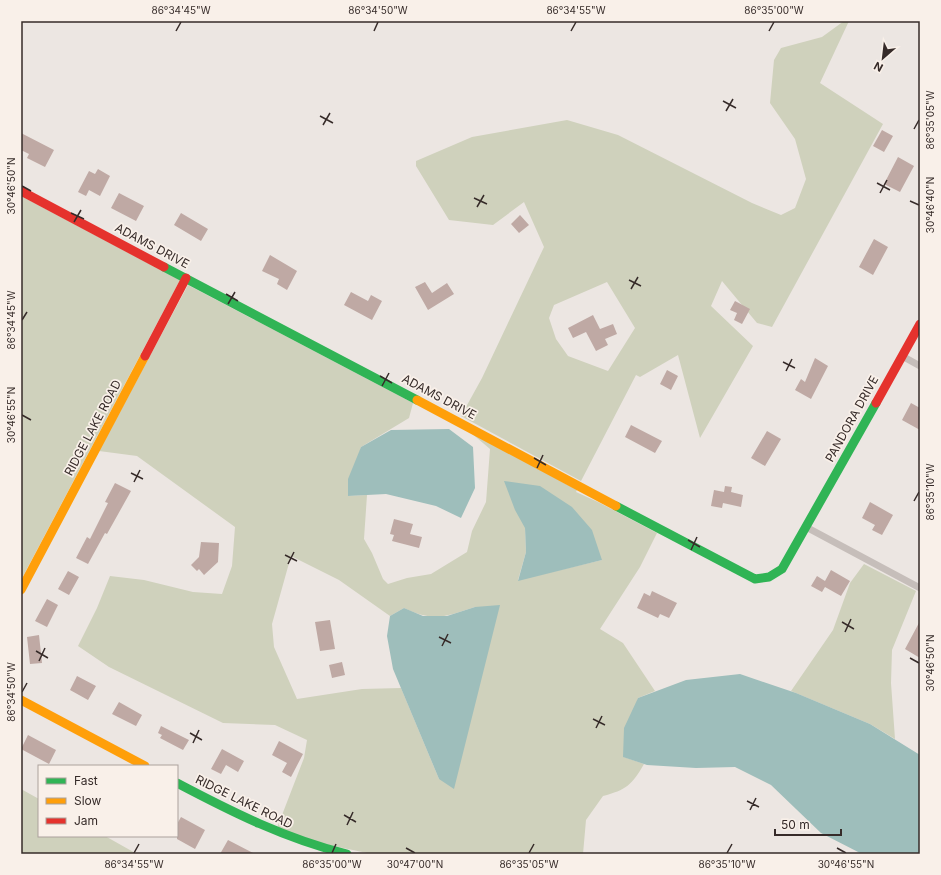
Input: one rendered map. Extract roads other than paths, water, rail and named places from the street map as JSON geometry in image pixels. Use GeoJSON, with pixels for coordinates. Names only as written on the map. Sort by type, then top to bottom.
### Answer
{"type":"FeatureCollection","features":[{"type":"Feature","properties":{"kind":"street","name":"ADAMS DRIVE"},"geometry":{"type":"LineString","coordinates":[[21,191],[452,417],[746,575],[762,579],[776,574],[782,569],[806,527]]}},
{"type":"Feature","properties":{"kind":"street","name":"RIDGE LAKE ROAD"},"geometry":{"type":"LineString","coordinates":[[21,590],[186,278]]}},
{"type":"Feature","properties":{"kind":"street","name":"PANDORA DRIVE"},"geometry":{"type":"LineString","coordinates":[[806,527],[920,324]]}},
{"type":"Feature","properties":{"kind":"street"},"geometry":{"type":"LineString","coordinates":[[902,356],[920,366]]}},
{"type":"Feature","properties":{"kind":"street"},"geometry":{"type":"LineString","coordinates":[[806,527],[920,588]]}},
{"type":"Feature","properties":{"kind":"street"},"geometry":{"type":"LineString","coordinates":[[21,700],[143,765]]}},
{"type":"Feature","properties":{"kind":"street","name":"RIDGE LAKE ROAD"},"geometry":{"type":"LineString","coordinates":[[178,784],[259,826],[323,849],[347,854]]}},
{"type":"Feature","properties":{"kind":"water"},"geometry":{"type":"Polygon","coordinates":[[[449,429],[473,447],[475,488],[461,518],[436,506],[386,494],[348,496],[348,479],[361,447],[391,430],[449,429]]]}},
{"type":"Feature","properties":{"kind":"water"},"geometry":{"type":"Polygon","coordinates":[[[504,481],[540,486],[572,507],[592,530],[602,560],[518,581],[526,552],[525,528],[515,510],[504,481]]]}},
{"type":"Feature","properties":{"kind":"water"},"geometry":{"type":"Polygon","coordinates":[[[500,605],[454,789],[439,779],[393,669],[387,636],[390,616],[404,608],[423,616],[447,616],[475,607],[500,605]]]}},
{"type":"Feature","properties":{"kind":"water"},"geometry":{"type":"Polygon","coordinates":[[[740,674],[796,693],[870,724],[920,755],[920,854],[862,854],[821,833],[771,785],[735,767],[696,768],[647,765],[623,757],[624,728],[638,698],[686,680],[740,674]]]}}]}
